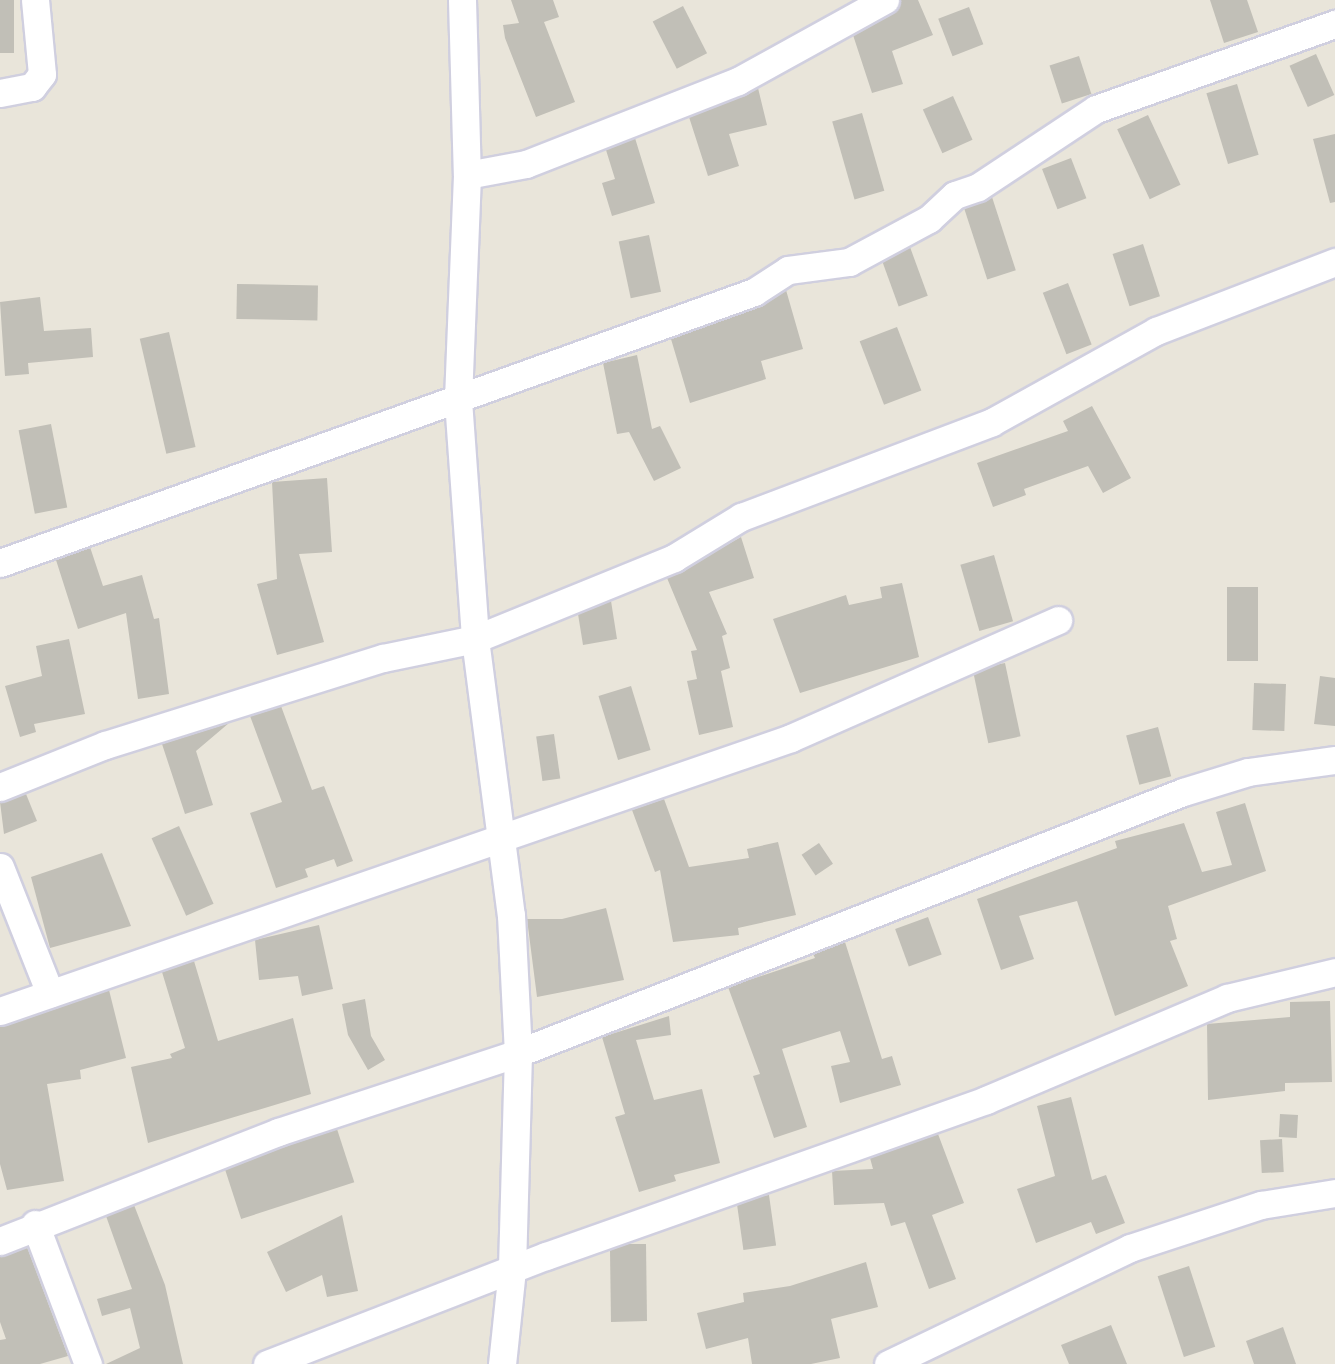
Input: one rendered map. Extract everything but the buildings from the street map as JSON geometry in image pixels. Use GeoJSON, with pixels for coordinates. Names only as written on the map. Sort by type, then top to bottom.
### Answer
{"type":"FeatureCollection","features":[{"type":"Feature","properties":{"kind":"street"},"geometry":{"type":"LineString","coordinates":[[0,93],[32,87],[42,75],[35,0]]}},
{"type":"Feature","properties":{"kind":"street"},"geometry":{"type":"LineString","coordinates":[[462,0],[467,175],[458,400],[474,639],[504,838],[518,1053],[512,1269],[502,1364]]}},
{"type":"Feature","properties":{"kind":"street"},"geometry":{"type":"LineString","coordinates":[[467,175],[526,164],[738,81],[885,0]]}},
{"type":"Feature","properties":{"kind":"street"},"geometry":{"type":"LineString","coordinates":[[0,562],[458,400],[754,292],[788,270],[849,262],[929,219],[955,195],[978,187],[1096,110],[1335,24]]}},
{"type":"Feature","properties":{"kind":"street"},"geometry":{"type":"LineString","coordinates":[[3,777],[350,669],[474,639],[674,558],[741,517],[992,422],[1156,331],[1335,262]]}},
{"type":"Feature","properties":{"kind":"street"},"geometry":{"type":"LineString","coordinates":[[0,1011],[791,738],[1058,620]]}},
{"type":"Feature","properties":{"kind":"street"},"geometry":{"type":"LineString","coordinates":[[0,1241],[35,1224],[278,1132],[518,1053],[1183,792],[1248,772],[1335,760]]}},
{"type":"Feature","properties":{"kind":"street"},"geometry":{"type":"LineString","coordinates":[[0,867],[50,993]]}},
{"type":"Feature","properties":{"kind":"street"},"geometry":{"type":"LineString","coordinates":[[267,1364],[512,1269],[986,1100],[1227,998],[1335,972]]}},
{"type":"Feature","properties":{"kind":"street"},"geometry":{"type":"LineString","coordinates":[[888,1364],[1130,1248],[1261,1205],[1335,1193]]}},
{"type":"Feature","properties":{"kind":"street"},"geometry":{"type":"LineString","coordinates":[[35,1224],[88,1364]]}}]}
